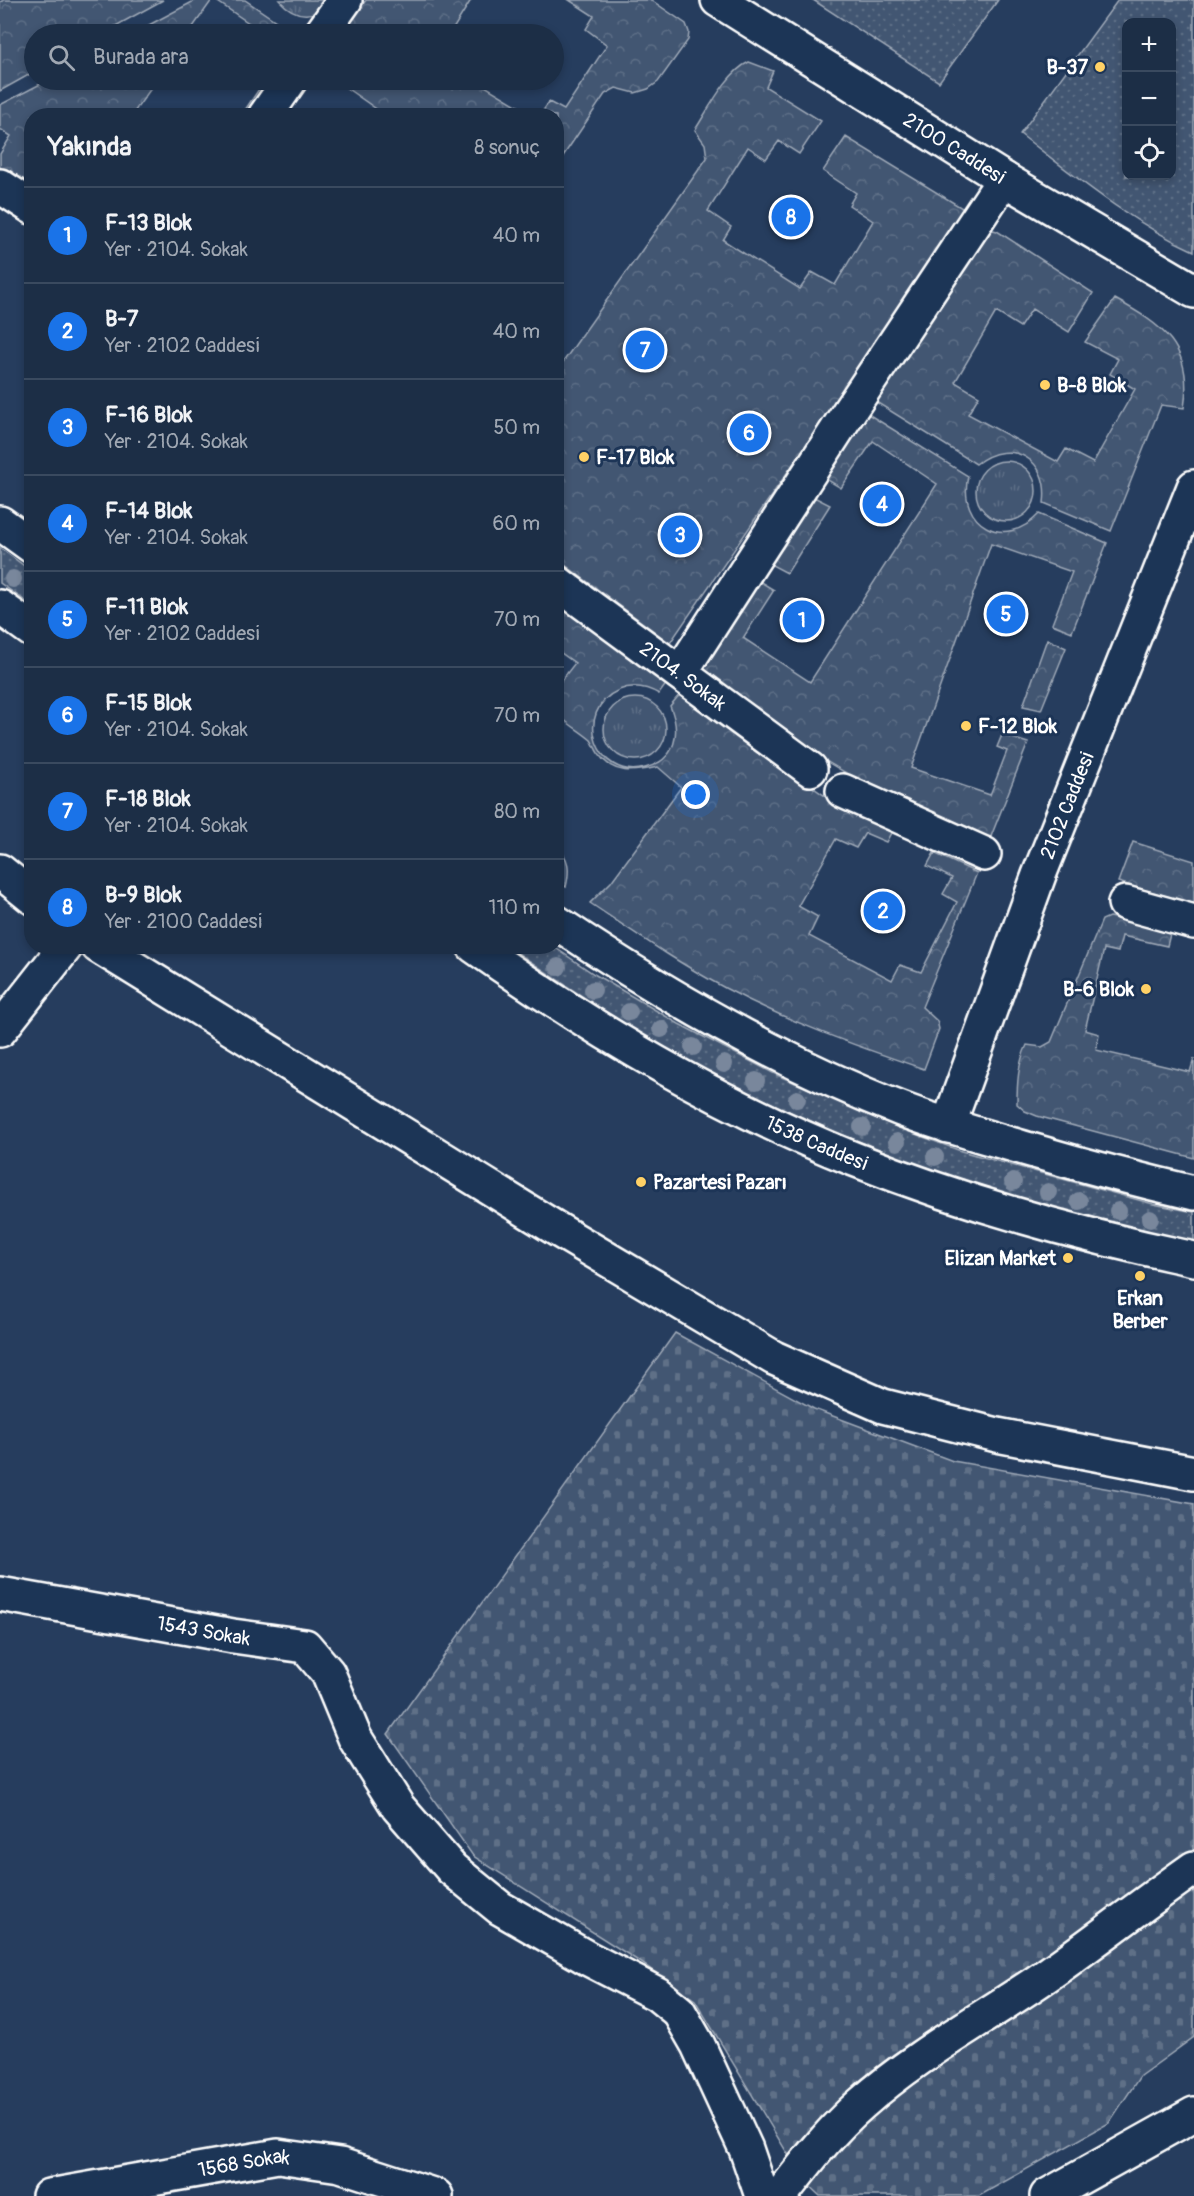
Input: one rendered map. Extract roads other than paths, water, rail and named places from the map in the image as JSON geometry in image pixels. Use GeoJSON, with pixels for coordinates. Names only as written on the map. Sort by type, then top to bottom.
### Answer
{"type":"FeatureCollection","features":[{"type":"Feature","properties":{"kind":"street"},"geometry":{"type":"LineString","coordinates":[[328,24],[345,0]]}},
{"type":"Feature","properties":{"kind":"street","name":"2100 Caddesi"},"geometry":{"type":"LineString","coordinates":[[734,4],[1004,179],[1194,291]]}},
{"type":"Feature","properties":{"kind":"street"},"geometry":{"type":"LineString","coordinates":[[271,108],[283,90]]}},
{"type":"Feature","properties":{"kind":"street"},"geometry":{"type":"LineString","coordinates":[[680,673],[850,410],[1004,179]]}},
{"type":"Feature","properties":{"kind":"street"},"geometry":{"type":"LineString","coordinates":[[0,186],[24,202]]}},
{"type":"Feature","properties":{"kind":"street","name":"2102 Caddesi"},"geometry":{"type":"LineString","coordinates":[[948,1126],[1039,875],[1194,487]]}},
{"type":"Feature","properties":{"kind":"street"},"geometry":{"type":"LineString","coordinates":[[0,523],[24,540]]}},
{"type":"Feature","properties":{"kind":"street","name":"2104. Sokak"},"geometry":{"type":"LineString","coordinates":[[564,588],[810,769]]}},
{"type":"Feature","properties":{"kind":"street"},"geometry":{"type":"LineString","coordinates":[[0,608],[24,624]]}},
{"type":"Feature","properties":{"kind":"street"},"geometry":{"type":"LineString","coordinates":[[843,791],[984,854]]}},
{"type":"Feature","properties":{"kind":"street"},"geometry":{"type":"LineString","coordinates":[[0,871],[24,890]]}},
{"type":"Feature","properties":{"kind":"street"},"geometry":{"type":"LineString","coordinates":[[1125,903],[1194,922]]}},
{"type":"Feature","properties":{"kind":"street"},"geometry":{"type":"LineString","coordinates":[[564,927],[673,997],[761,1045],[862,1092],[948,1126],[1122,1176],[1194,1193]]}},
{"type":"Feature","properties":{"kind":"street"},"geometry":{"type":"LineString","coordinates":[[0,1030],[60,954]]}},
{"type":"Feature","properties":{"kind":"street"},"geometry":{"type":"LineString","coordinates":[[111,954],[560,1231],[774,1358],[883,1406],[997,1435],[1194,1473]]}},
{"type":"Feature","properties":{"kind":"street","name":"1538 Caddesi"},"geometry":{"type":"LineString","coordinates":[[485,954],[617,1041],[689,1081],[777,1125],[853,1159],[930,1188],[1006,1212],[1085,1234],[1194,1259]]}},
{"type":"Feature","properties":{"kind":"street","name":"1543 Sokak"},"geometry":{"type":"LineString","coordinates":[[0,1594],[233,1636],[305,1646],[328,1673],[355,1738],[398,1807],[452,1869],[500,1908],[589,1959],[657,1994],[679,2012],[698,2045],[746,2149],[762,2196]]}},
{"type":"Feature","properties":{"kind":"street"},"geometry":{"type":"LineString","coordinates":[[780,2196],[824,2141],[860,2104],[904,2069],[1046,1975],[1194,1868]]}},
{"type":"Feature","properties":{"kind":"street"},"geometry":{"type":"LineString","coordinates":[[1047,2196],[1194,2114]]}},
{"type":"Feature","properties":{"kind":"street","name":"1568 Sokak"},"geometry":{"type":"LineString","coordinates":[[49,2196],[278,2156],[340,2165],[436,2196]]}},
{"type":"Feature","properties":{"kind":"place","name":"B-37"},"geometry":{"type":"Point","coordinates":[1100,67]}},
{"type":"Feature","properties":{"kind":"place","name":"B-9 Blok"},"geometry":{"type":"Point","coordinates":[791,217]}},
{"type":"Feature","properties":{"kind":"place","name":"F-18 Blok"},"geometry":{"type":"Point","coordinates":[645,350]}},
{"type":"Feature","properties":{"kind":"place","name":"B-8 Blok"},"geometry":{"type":"Point","coordinates":[1045,385]}},
{"type":"Feature","properties":{"kind":"place","name":"F-15 Blok"},"geometry":{"type":"Point","coordinates":[749,433]}},
{"type":"Feature","properties":{"kind":"place","name":"F-17 Blok"},"geometry":{"type":"Point","coordinates":[584,457]}},
{"type":"Feature","properties":{"kind":"place","name":"F-14 Blok"},"geometry":{"type":"Point","coordinates":[882,504]}},
{"type":"Feature","properties":{"kind":"place","name":"F-16 Blok"},"geometry":{"type":"Point","coordinates":[680,535]}},
{"type":"Feature","properties":{"kind":"place","name":"F-11 Blok"},"geometry":{"type":"Point","coordinates":[1006,614]}},
{"type":"Feature","properties":{"kind":"place","name":"F-13 Blok"},"geometry":{"type":"Point","coordinates":[802,620]}},
{"type":"Feature","properties":{"kind":"place","name":"F-12 Blok"},"geometry":{"type":"Point","coordinates":[966,726]}},
{"type":"Feature","properties":{"kind":"place","name":"B-7"},"geometry":{"type":"Point","coordinates":[883,911]}},
{"type":"Feature","properties":{"kind":"place","name":"B-6 Blok"},"geometry":{"type":"Point","coordinates":[1146,989]}},
{"type":"Feature","properties":{"kind":"place","name":"Pazartesi Pazarı"},"geometry":{"type":"Point","coordinates":[641,1182]}},
{"type":"Feature","properties":{"kind":"place","name":"Elizan Market"},"geometry":{"type":"Point","coordinates":[1068,1258]}},
{"type":"Feature","properties":{"kind":"place","name":"Erkan Berber"},"geometry":{"type":"Point","coordinates":[1140,1276]}}]}
